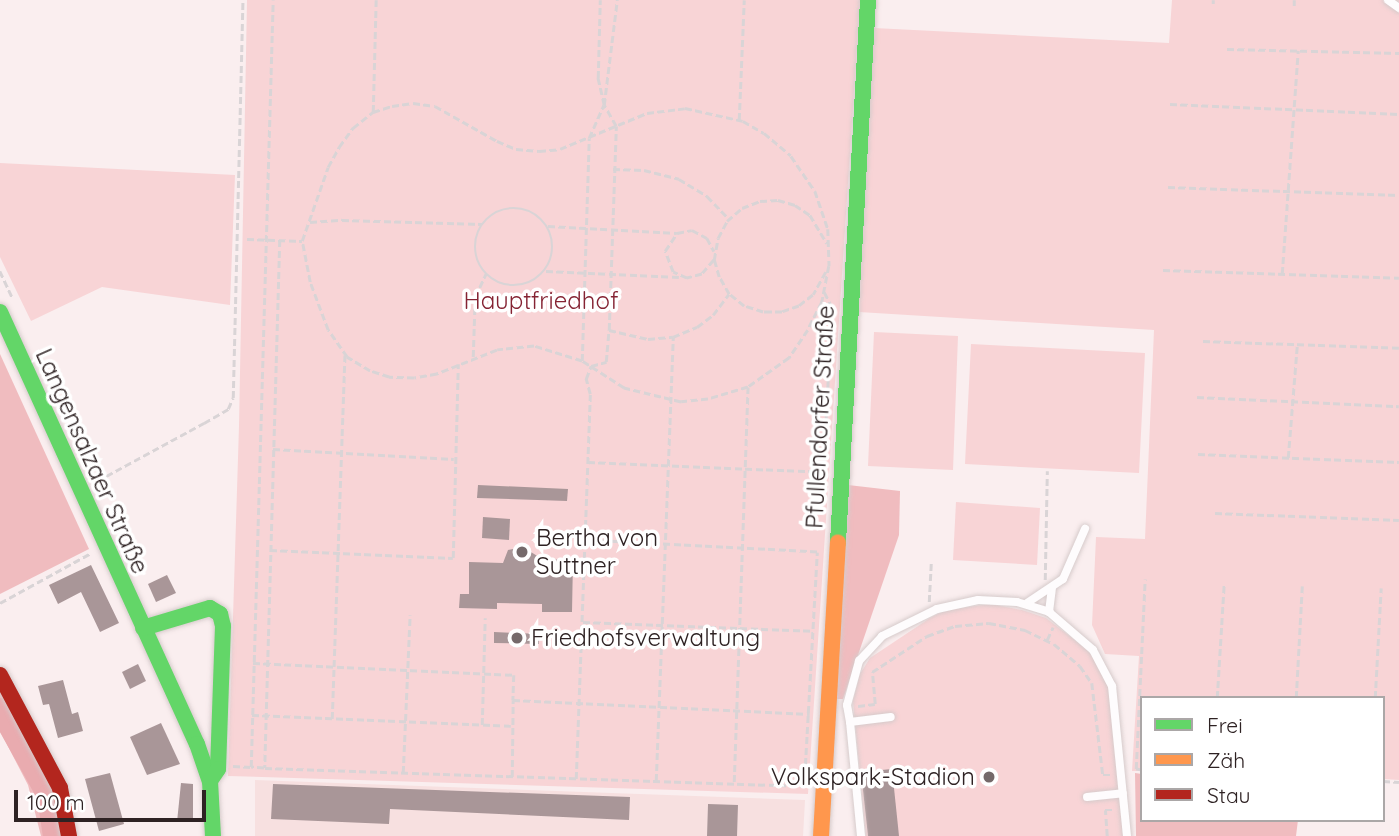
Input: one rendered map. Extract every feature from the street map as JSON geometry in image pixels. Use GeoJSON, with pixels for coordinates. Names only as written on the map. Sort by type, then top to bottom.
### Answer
{"type":"FeatureCollection","features":[{"type":"Feature","properties":{"kind":"street","name":"Pfullendorfer Straße"},"geometry":{"type":"LineString","coordinates":[[821,836],[868,0]]}},
{"type":"Feature","properties":{"kind":"street","name":"Langensalzaer Straße"},"geometry":{"type":"LineString","coordinates":[[0,312],[197,744],[210,781],[213,836]]}},
{"type":"Feature","properties":{"kind":"street","name":"Langensalzaer Straße"},"geometry":{"type":"LineString","coordinates":[[143,628],[210,608],[220,614],[223,626],[218,769],[210,781]]}},
{"type":"Feature","properties":{"kind":"street"},"geometry":{"type":"LineString","coordinates":[[0,675],[60,788],[69,836]]}},
{"type":"Feature","properties":{"kind":"lane"},"geometry":{"type":"LineString","coordinates":[[1388,0],[1399,8]]}},
{"type":"Feature","properties":{"kind":"lane"},"geometry":{"type":"LineString","coordinates":[[1027,603],[1063,579],[1085,529]]}},
{"type":"Feature","properties":{"kind":"lane"},"geometry":{"type":"LineString","coordinates":[[1048,591],[1049,612]]}},
{"type":"Feature","properties":{"kind":"lane"},"geometry":{"type":"LineString","coordinates":[[861,836],[848,708],[859,661],[882,636],[928,613],[978,600],[1027,603],[1049,612],[1082,638],[1103,664],[1112,686],[1127,836]]}},
{"type":"Feature","properties":{"kind":"lane"},"geometry":{"type":"LineString","coordinates":[[850,722],[891,717]]}},
{"type":"Feature","properties":{"kind":"lane"},"geometry":{"type":"LineString","coordinates":[[1087,797],[1123,793]]}},
{"type":"Feature","properties":{"kind":"path"},"geometry":{"type":"LineString","coordinates":[[82,489],[228,409],[233,398],[243,0]]}},
{"type":"Feature","properties":{"kind":"path"},"geometry":{"type":"LineString","coordinates":[[273,0],[251,767],[803,786],[817,552],[586,540]]}},
{"type":"Feature","properties":{"kind":"path"},"geometry":{"type":"LineString","coordinates":[[373,112],[376,0]]}},
{"type":"Feature","properties":{"kind":"path"},"geometry":{"type":"LineString","coordinates":[[591,366],[606,362],[616,126],[604,105],[598,78],[600,0]]}},
{"type":"Feature","properties":{"kind":"path"},"geometry":{"type":"LineString","coordinates":[[582,361],[589,138],[604,105],[617,0]]}},
{"type":"Feature","properties":{"kind":"path"},"geometry":{"type":"LineString","coordinates":[[739,120],[744,0]]}},
{"type":"Feature","properties":{"kind":"path"},"geometry":{"type":"LineString","coordinates":[[1294,0],[1294,6]]}},
{"type":"Feature","properties":{"kind":"path"},"geometry":{"type":"LineString","coordinates":[[1227,49],[1399,53]]}},
{"type":"Feature","properties":{"kind":"path"},"geometry":{"type":"LineString","coordinates":[[1282,274],[1298,51]]}},
{"type":"Feature","properties":{"kind":"path"},"geometry":{"type":"LineString","coordinates":[[413,103],[435,106],[454,114],[469,127],[516,149],[560,149],[589,138],[647,113],[685,108],[739,120],[764,133],[797,164],[816,191],[828,229],[829,265],[824,291],[808,330],[789,358],[748,387],[708,399],[671,400],[624,388],[582,361],[534,346],[514,346],[473,357],[437,374],[389,377],[370,371],[345,355],[328,330],[310,282],[302,241],[328,167],[353,128],[373,112],[413,103]]}},
{"type":"Feature","properties":{"kind":"path"},"geometry":{"type":"LineString","coordinates":[[1170,104],[1399,114]]}},
{"type":"Feature","properties":{"kind":"path"},"geometry":{"type":"LineString","coordinates":[[613,169],[645,170],[679,178],[707,196],[729,219]]}},
{"type":"Feature","properties":{"kind":"path"},"geometry":{"type":"LineString","coordinates":[[1168,187],[1399,195]]}},
{"type":"Feature","properties":{"kind":"path"},"geometry":{"type":"LineString","coordinates":[[828,245],[810,215],[795,205],[778,200],[760,201],[742,208],[729,219],[718,239],[714,260],[719,277],[729,294],[744,306],[763,312],[782,312],[799,306],[813,295],[829,265]]}},
{"type":"Feature","properties":{"kind":"path"},"geometry":{"type":"LineString","coordinates":[[518,208],[531,212],[547,226],[553,244],[552,257],[544,271],[524,284],[511,286],[499,283],[486,273],[476,256],[475,243],[483,224],[494,213],[518,208]]}},
{"type":"Feature","properties":{"kind":"path"},"geometry":{"type":"LineString","coordinates":[[310,222],[342,220],[483,224]]}},
{"type":"Feature","properties":{"kind":"path"},"geometry":{"type":"LineString","coordinates":[[547,226],[677,233],[692,230],[700,233],[715,252]]}},
{"type":"Feature","properties":{"kind":"path"},"geometry":{"type":"LineString","coordinates":[[677,233],[665,251],[668,266],[679,277]]}},
{"type":"Feature","properties":{"kind":"path"},"geometry":{"type":"LineString","coordinates":[[247,239],[302,241]]}},
{"type":"Feature","properties":{"kind":"path"},"geometry":{"type":"LineString","coordinates":[[265,768],[280,240]]}},
{"type":"Feature","properties":{"kind":"path"},"geometry":{"type":"LineString","coordinates":[[544,271],[695,278],[714,260]]}},
{"type":"Feature","properties":{"kind":"path"},"geometry":{"type":"LineString","coordinates":[[1163,270],[1399,278]]}},
{"type":"Feature","properties":{"kind":"path"},"geometry":{"type":"LineString","coordinates":[[473,357],[475,297],[486,273]]}},
{"type":"Feature","properties":{"kind":"path"},"geometry":{"type":"LineString","coordinates":[[588,462],[823,472],[832,308],[824,291]]}},
{"type":"Feature","properties":{"kind":"path"},"geometry":{"type":"LineString","coordinates":[[609,330],[648,340],[673,337],[697,327],[713,314],[729,294]]}},
{"type":"Feature","properties":{"kind":"path"},"geometry":{"type":"LineString","coordinates":[[656,781],[673,337]]}},
{"type":"Feature","properties":{"kind":"path"},"geometry":{"type":"LineString","coordinates":[[1203,341],[1399,348]]}},
{"type":"Feature","properties":{"kind":"path"},"geometry":{"type":"LineString","coordinates":[[1288,457],[1297,345]]}},
{"type":"Feature","properties":{"kind":"path"},"geometry":{"type":"LineString","coordinates":[[332,719],[345,355]]}},
{"type":"Feature","properties":{"kind":"path"},"geometry":{"type":"LineString","coordinates":[[270,550],[453,558],[458,365]]}},
{"type":"Feature","properties":{"kind":"path"},"geometry":{"type":"LineString","coordinates":[[576,779],[590,394],[586,379],[591,366]]}},
{"type":"Feature","properties":{"kind":"path"},"geometry":{"type":"LineString","coordinates":[[734,783],[748,387]]}},
{"type":"Feature","properties":{"kind":"path"},"geometry":{"type":"LineString","coordinates":[[1197,397],[1399,406]]}},
{"type":"Feature","properties":{"kind":"path"},"geometry":{"type":"LineString","coordinates":[[273,449],[454,459]]}},
{"type":"Feature","properties":{"kind":"path"},"geometry":{"type":"LineString","coordinates":[[1198,454],[1399,461]]}},
{"type":"Feature","properties":{"kind":"path"},"geometry":{"type":"LineString","coordinates":[[1047,471],[1048,591]]}},
{"type":"Feature","properties":{"kind":"path"},"geometry":{"type":"LineString","coordinates":[[1215,513],[1399,520]]}},
{"type":"Feature","properties":{"kind":"path"},"geometry":{"type":"LineString","coordinates":[[0,603],[93,551]]}},
{"type":"Feature","properties":{"kind":"path"},"geometry":{"type":"LineString","coordinates":[[928,613],[931,563]]}},
{"type":"Feature","properties":{"kind":"path"},"geometry":{"type":"LineString","coordinates":[[1140,770],[1136,769],[1145,579]]}},
{"type":"Feature","properties":{"kind":"path"},"geometry":{"type":"LineString","coordinates":[[1217,696],[1224,583]]}},
{"type":"Feature","properties":{"kind":"path"},"geometry":{"type":"LineString","coordinates":[[1296,696],[1302,586]]}},
{"type":"Feature","properties":{"kind":"path"},"geometry":{"type":"LineString","coordinates":[[1375,696],[1381,588]]}},
{"type":"Feature","properties":{"kind":"path"},"geometry":{"type":"LineString","coordinates":[[403,773],[410,615]]}},
{"type":"Feature","properties":{"kind":"path"},"geometry":{"type":"LineString","coordinates":[[482,725],[485,618]]}},
{"type":"Feature","properties":{"kind":"path"},"geometry":{"type":"LineString","coordinates":[[583,622],[813,631]]}},
{"type":"Feature","properties":{"kind":"path"},"geometry":{"type":"LineString","coordinates":[[848,708],[874,704],[872,672],[927,636],[955,626],[989,623],[1025,629],[1054,644],[1080,666],[1092,683],[1103,775],[1121,773]]}},
{"type":"Feature","properties":{"kind":"path"},"geometry":{"type":"LineString","coordinates":[[253,663],[514,675],[512,777]]}},
{"type":"Feature","properties":{"kind":"path"},"geometry":{"type":"LineString","coordinates":[[513,700],[826,715]]}},
{"type":"Feature","properties":{"kind":"path"},"geometry":{"type":"LineString","coordinates":[[252,715],[512,726]]}},
{"type":"Feature","properties":{"kind":"path"},"geometry":{"type":"LineString","coordinates":[[1107,836],[1105,810],[1124,809]]}},
{"type":"Feature","properties":{"kind":"shaded area"},"geometry":{"type":"Polygon","coordinates":[[[0,354],[89,549],[0,594],[0,354]]]}},
{"type":"Feature","properties":{"kind":"shaded area"},"geometry":{"type":"Polygon","coordinates":[[[848,485],[900,491],[899,535],[843,699],[836,699],[848,485]]]}},
{"type":"Feature","properties":{"kind":"shaded area"},"geometry":{"type":"Polygon","coordinates":[[[0,687],[54,792],[65,836],[41,836],[28,785],[0,731],[0,687]]]}},
{"type":"Feature","properties":{"kind":"shaded area"},"geometry":{"type":"Polygon","coordinates":[[[1135,773],[1140,774],[1140,822],[1298,822],[1296,836],[1136,836],[1135,773]]]}},
{"type":"Feature","properties":{"kind":"shaded area"},"geometry":{"type":"Polygon","coordinates":[[[255,780],[805,800],[803,836],[255,836],[255,780]]]}},
{"type":"Feature","properties":{"kind":"green space","name":"Hauptfriedhof"},"geometry":{"type":"Polygon","coordinates":[[[247,0],[860,0],[808,794],[228,776],[239,426],[247,0]]]}},
{"type":"Feature","properties":{"kind":"green space"},"geometry":{"type":"Polygon","coordinates":[[[1172,0],[1399,0],[1399,780],[1385,779],[1385,696],[1140,696],[1140,771],[1132,771],[1139,656],[1105,654],[1092,625],[1096,537],[1145,539],[1154,330],[859,312],[874,28],[1169,43],[1172,0]]]}},
{"type":"Feature","properties":{"kind":"green space"},"geometry":{"type":"Polygon","coordinates":[[[0,163],[235,175],[230,305],[102,287],[31,321],[0,257],[0,163]]]}},
{"type":"Feature","properties":{"kind":"green space"},"geometry":{"type":"Polygon","coordinates":[[[874,332],[958,336],[953,470],[868,466],[874,332]]]}},
{"type":"Feature","properties":{"kind":"green space"},"geometry":{"type":"Polygon","coordinates":[[[971,344],[1145,353],[1139,473],[965,464],[971,344]]]}},
{"type":"Feature","properties":{"kind":"green space"},"geometry":{"type":"Polygon","coordinates":[[[956,502],[1040,508],[1037,565],[953,560],[956,502]]]}},
{"type":"Feature","properties":{"kind":"green space","name":"Volkspark-Stadion"},"geometry":{"type":"Polygon","coordinates":[[[990,604],[1046,618],[1090,652],[1102,670],[1110,693],[1124,836],[866,836],[853,701],[860,674],[870,658],[930,618],[946,610],[990,604]]]}},
{"type":"Feature","properties":{"kind":"building"},"geometry":{"type":"Polygon","coordinates":[[[478,485],[568,489],[567,501],[477,498],[478,485]]]}},
{"type":"Feature","properties":{"kind":"building"},"geometry":{"type":"Polygon","coordinates":[[[483,517],[510,519],[509,540],[482,538],[483,517]]]}},
{"type":"Feature","properties":{"kind":"building"},"geometry":{"type":"Polygon","coordinates":[[[523,547],[542,559],[573,560],[572,612],[542,612],[542,604],[497,603],[497,609],[459,608],[460,594],[469,594],[469,562],[503,563],[508,550],[523,547]]]}},
{"type":"Feature","properties":{"kind":"building"},"geometry":{"type":"Polygon","coordinates":[[[91,565],[119,623],[100,632],[81,592],[58,604],[49,585],[91,565]]]}},
{"type":"Feature","properties":{"kind":"building"},"geometry":{"type":"Polygon","coordinates":[[[167,575],[176,593],[156,602],[148,584],[167,575]]]}},
{"type":"Feature","properties":{"kind":"building","name":"Friedhofsverwaltung"},"geometry":{"type":"Polygon","coordinates":[[[494,632],[539,634],[539,644],[494,643],[494,632]]]}},
{"type":"Feature","properties":{"kind":"building"},"geometry":{"type":"Polygon","coordinates":[[[138,664],[146,681],[130,689],[122,672],[138,664]]]}},
{"type":"Feature","properties":{"kind":"building"},"geometry":{"type":"Polygon","coordinates":[[[63,680],[72,714],[78,712],[83,731],[58,738],[49,704],[43,705],[38,686],[63,680]]]}},
{"type":"Feature","properties":{"kind":"building"},"geometry":{"type":"Polygon","coordinates":[[[161,723],[180,764],[147,775],[130,737],[161,723]]]}},
{"type":"Feature","properties":{"kind":"building"},"geometry":{"type":"Polygon","coordinates":[[[892,769],[899,836],[868,836],[861,772],[892,769]]]}},
{"type":"Feature","properties":{"kind":"building"},"geometry":{"type":"Polygon","coordinates":[[[110,773],[124,824],[99,831],[85,779],[110,773]]]}},
{"type":"Feature","properties":{"kind":"building"},"geometry":{"type":"Polygon","coordinates":[[[181,783],[193,784],[193,822],[177,822],[181,783]]]}},
{"type":"Feature","properties":{"kind":"building"},"geometry":{"type":"Polygon","coordinates":[[[273,784],[630,797],[629,820],[390,809],[389,824],[271,819],[273,784]]]}},
{"type":"Feature","properties":{"kind":"building"},"geometry":{"type":"Polygon","coordinates":[[[708,804],[738,805],[737,836],[707,836],[708,804]]]}},
{"type":"Feature","properties":{"kind":"waterway"},"geometry":{"type":"LineString","coordinates":[[0,709],[48,795],[54,836]]}},
{"type":"Feature","properties":{"kind":"traffic: fast"},"geometry":{"type":"LineString","coordinates":[[838,542],[868,0]]}},
{"type":"Feature","properties":{"kind":"traffic: fast"},"geometry":{"type":"LineString","coordinates":[[0,312],[197,744],[210,781],[213,836]]}},
{"type":"Feature","properties":{"kind":"traffic: fast"},"geometry":{"type":"LineString","coordinates":[[143,628],[210,608],[220,614],[223,626],[218,769],[210,781]]}},
{"type":"Feature","properties":{"kind":"traffic: slow"},"geometry":{"type":"LineString","coordinates":[[821,836],[838,542]]}},
{"type":"Feature","properties":{"kind":"traffic: jam"},"geometry":{"type":"LineString","coordinates":[[0,675],[60,788],[69,836]]}},
{"type":"Feature","properties":{"kind":"place","name":"Bertha von Suttner"},"geometry":{"type":"Point","coordinates":[522,552]}},
{"type":"Feature","properties":{"kind":"place","name":"Friedhofsverwaltung"},"geometry":{"type":"Point","coordinates":[517,638]}},
{"type":"Feature","properties":{"kind":"place","name":"Volkspark-Stadion"},"geometry":{"type":"Point","coordinates":[989,777]}}]}
